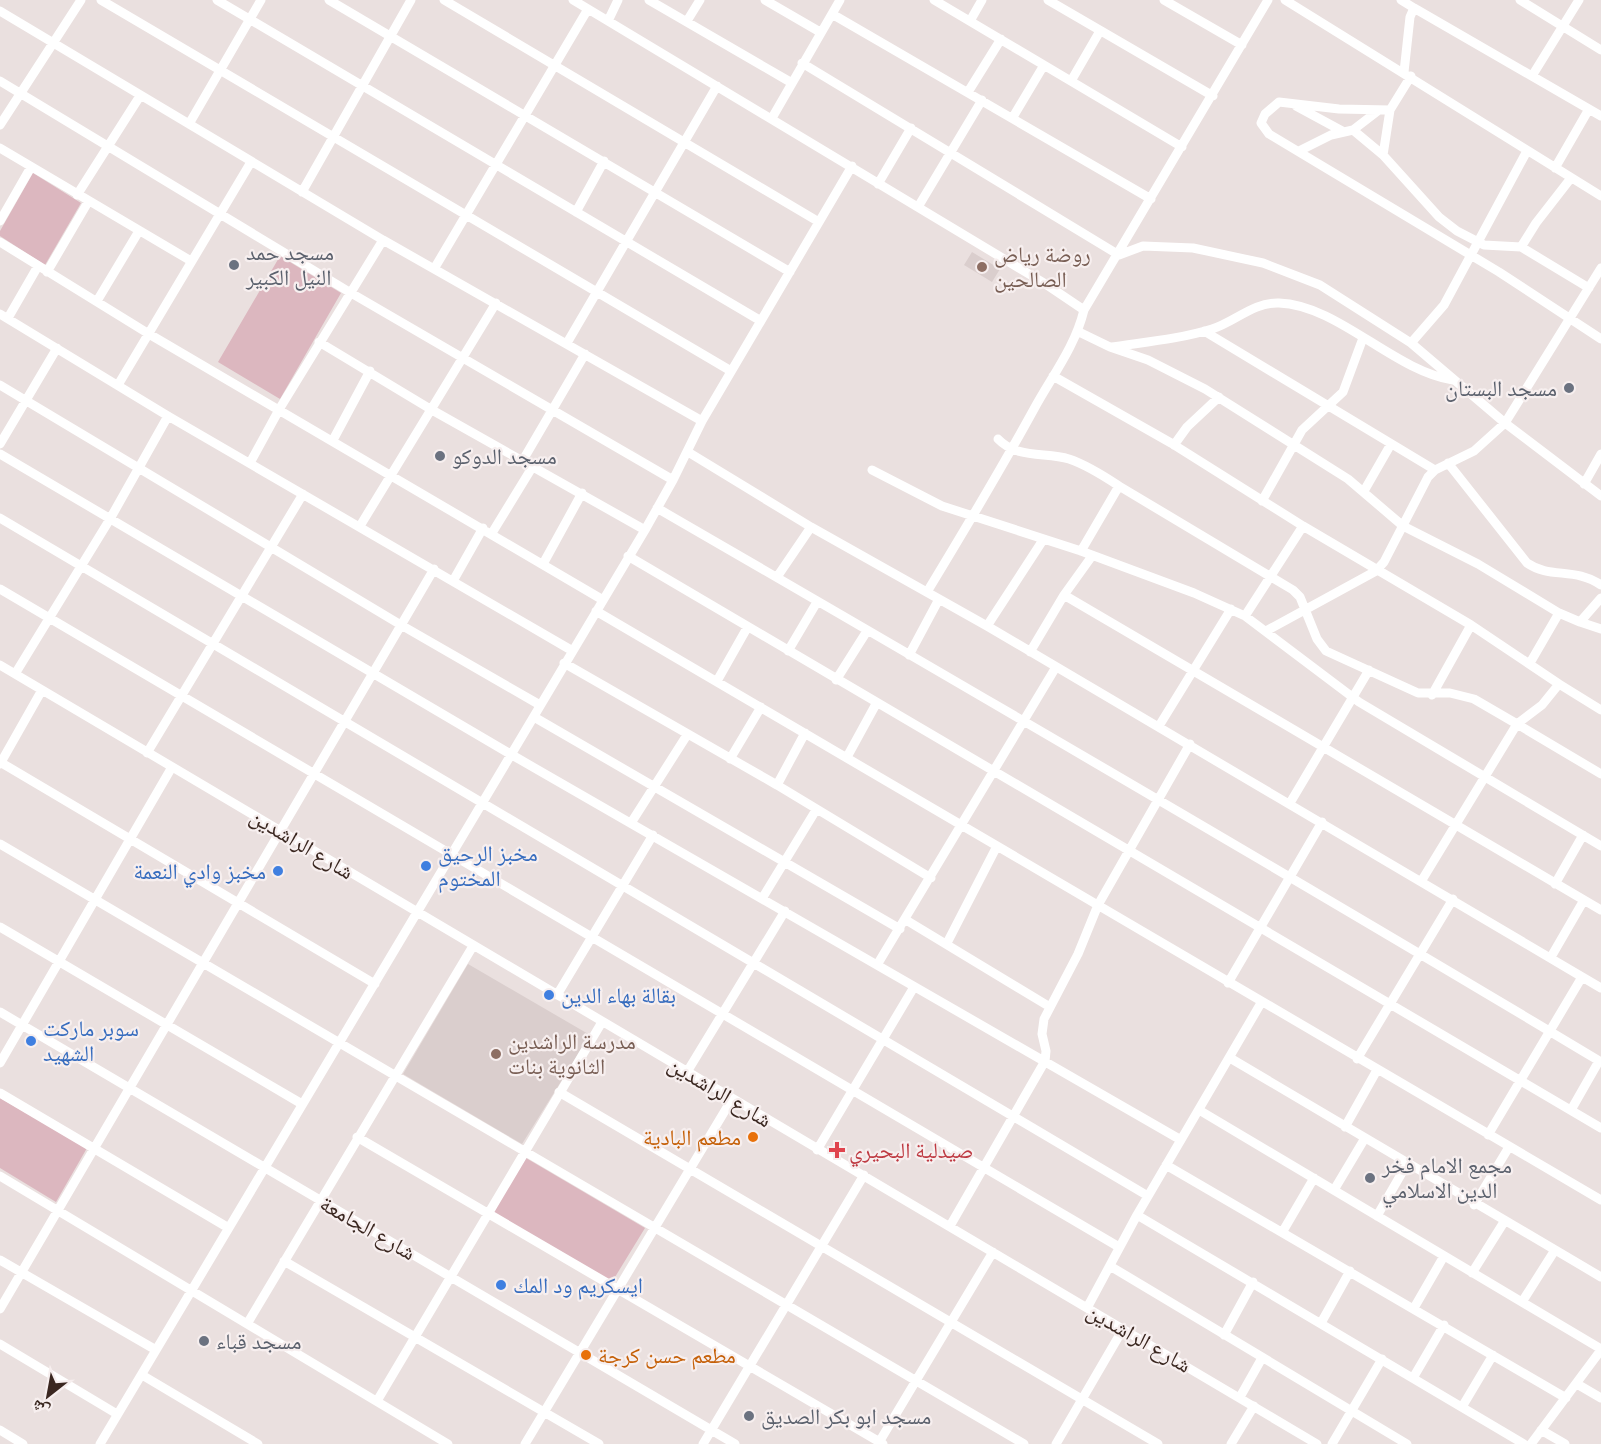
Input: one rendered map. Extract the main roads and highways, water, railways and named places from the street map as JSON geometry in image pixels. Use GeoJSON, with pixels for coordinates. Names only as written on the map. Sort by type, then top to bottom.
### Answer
{"type":"FeatureCollection","features":[{"type":"Feature","properties":{"kind":"place","name":"مسجد حمد النيل الكبير"},"geometry":{"type":"Point","coordinates":[234,265]}},
{"type":"Feature","properties":{"kind":"place","name":"روضة رياض الصالحين"},"geometry":{"type":"Point","coordinates":[982,267]}},
{"type":"Feature","properties":{"kind":"place","name":"مسجد البستان"},"geometry":{"type":"Point","coordinates":[1569,388]}},
{"type":"Feature","properties":{"kind":"place","name":"مسجد الدوكو"},"geometry":{"type":"Point","coordinates":[440,456]}},
{"type":"Feature","properties":{"kind":"place","name":"مخبز الرحيق المختوم"},"geometry":{"type":"Point","coordinates":[426,866]}},
{"type":"Feature","properties":{"kind":"place","name":"مخبز وادي النعمة"},"geometry":{"type":"Point","coordinates":[278,871]}},
{"type":"Feature","properties":{"kind":"place","name":"بقالة بهاء الدين"},"geometry":{"type":"Point","coordinates":[549,995]}},
{"type":"Feature","properties":{"kind":"place","name":"سوبر ماركت الشهيد"},"geometry":{"type":"Point","coordinates":[31,1041]}},
{"type":"Feature","properties":{"kind":"place","name":"مدرسة الراشدين الثانوية بنات"},"geometry":{"type":"Point","coordinates":[496,1054]}},
{"type":"Feature","properties":{"kind":"place","name":"مطعم البادية"},"geometry":{"type":"Point","coordinates":[753,1137]}},
{"type":"Feature","properties":{"kind":"place","name":"صيدلية البحيري"},"geometry":{"type":"Point","coordinates":[837,1150]}},
{"type":"Feature","properties":{"kind":"place","name":"مجمع الامام فخر الدين الاسلامي"},"geometry":{"type":"Point","coordinates":[1370,1178]}},
{"type":"Feature","properties":{"kind":"place","name":"ايسكريم ود المك"},"geometry":{"type":"Point","coordinates":[501,1285]}},
{"type":"Feature","properties":{"kind":"place","name":"مسجد قباء"},"geometry":{"type":"Point","coordinates":[204,1341]}},
{"type":"Feature","properties":{"kind":"place","name":"مطعم حسن كرجة"},"geometry":{"type":"Point","coordinates":[586,1355]}},
{"type":"Feature","properties":{"kind":"place","name":"مسجد ابو بكر الصديق"},"geometry":{"type":"Point","coordinates":[749,1416]}}]}
